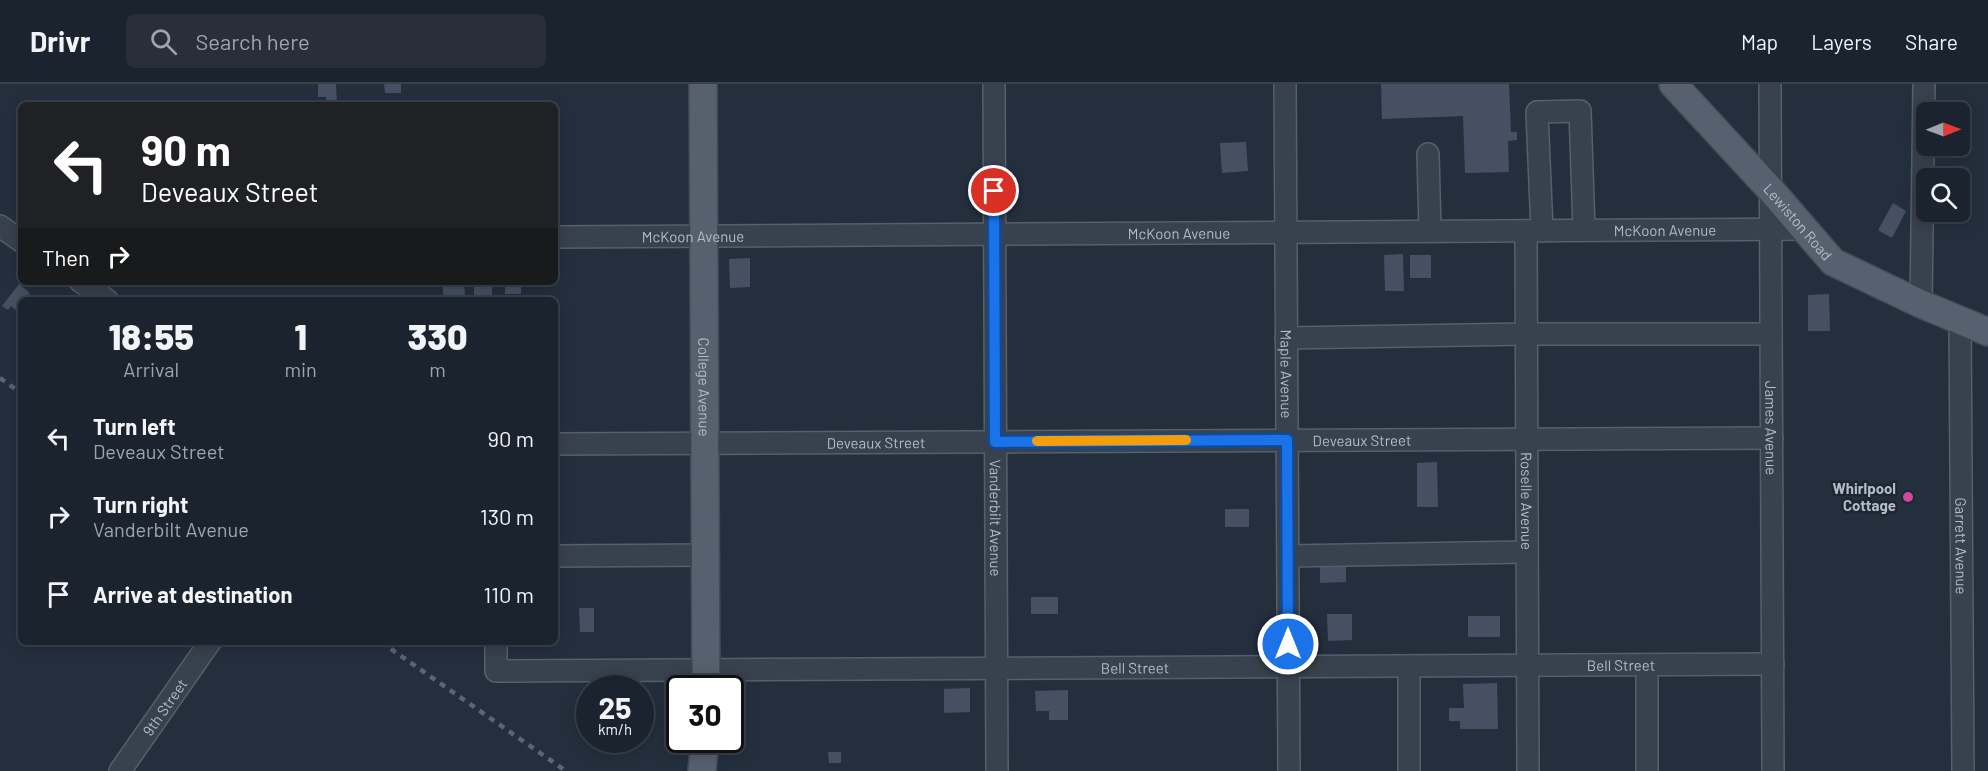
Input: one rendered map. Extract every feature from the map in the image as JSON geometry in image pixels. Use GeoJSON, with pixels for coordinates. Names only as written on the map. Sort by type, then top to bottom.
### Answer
{"type":"FeatureCollection","features":[{"type":"Feature","properties":{"kind":"main road","name":"College Avenue"},"geometry":{"type":"LineString","coordinates":[[703,84],[706,675]]}},
{"type":"Feature","properties":{"kind":"main road","name":"Lewiston Road"},"geometry":{"type":"LineString","coordinates":[[1673,84],[1770,189],[1833,262],[1921,304],[1988,332]]}},
{"type":"Feature","properties":{"kind":"main road"},"geometry":{"type":"LineString","coordinates":[[702,771],[704,753]]}},
{"type":"Feature","properties":{"kind":"street","name":"Vanderbilt Avenue"},"geometry":{"type":"LineString","coordinates":[[994,84],[997,771]]}},
{"type":"Feature","properties":{"kind":"street","name":"Maple Avenue"},"geometry":{"type":"LineString","coordinates":[[1285,84],[1289,771]]}},
{"type":"Feature","properties":{"kind":"street","name":"James Avenue"},"geometry":{"type":"LineString","coordinates":[[1770,84],[1773,771]]}},
{"type":"Feature","properties":{"kind":"street"},"geometry":{"type":"LineString","coordinates":[[1921,304],[1924,84]]}},
{"type":"Feature","properties":{"kind":"street","name":"Roselle Avenue"},"geometry":{"type":"LineString","coordinates":[[1527,771],[1526,334],[1534,231],[1537,112],[1580,111],[1584,230]]}},
{"type":"Feature","properties":{"kind":"street"},"geometry":{"type":"LineString","coordinates":[[1428,154],[1430,231]]}},
{"type":"Feature","properties":{"kind":"street"},"geometry":{"type":"LineString","coordinates":[[0,226],[18,238]]}},
{"type":"Feature","properties":{"kind":"street","name":"McKoon Avenue"},"geometry":{"type":"LineString","coordinates":[[558,237],[1804,229]]}},
{"type":"Feature","properties":{"kind":"street"},"geometry":{"type":"LineString","coordinates":[[85,285],[103,297]]}},
{"type":"Feature","properties":{"kind":"street","name":"Garrett Avenue"},"geometry":{"type":"LineString","coordinates":[[1960,321],[1963,771]]}},
{"type":"Feature","properties":{"kind":"street"},"geometry":{"type":"LineString","coordinates":[[1286,338],[1526,334],[1771,334]]}},
{"type":"Feature","properties":{"kind":"street","name":"Deveaux Street"},"geometry":{"type":"LineString","coordinates":[[558,444],[1772,438]]}},
{"type":"Feature","properties":{"kind":"street"},"geometry":{"type":"LineString","coordinates":[[1288,556],[1526,552]]}},
{"type":"Feature","properties":{"kind":"street"},"geometry":{"type":"LineString","coordinates":[[558,556],[705,555]]}},
{"type":"Feature","properties":{"kind":"street","name":"9th Street"},"geometry":{"type":"LineString","coordinates":[[120,771],[208,645]]}},
{"type":"Feature","properties":{"kind":"street","name":"Bell Street"},"geometry":{"type":"LineString","coordinates":[[496,645],[496,671],[666,677]]}},
{"type":"Feature","properties":{"kind":"street","name":"Bell Street"},"geometry":{"type":"LineString","coordinates":[[744,678],[996,668],[1773,664]]}},
{"type":"Feature","properties":{"kind":"street"},"geometry":{"type":"LineString","coordinates":[[1647,665],[1647,771]]}},
{"type":"Feature","properties":{"kind":"street"},"geometry":{"type":"LineString","coordinates":[[1409,666],[1409,771]]}},
{"type":"Feature","properties":{"kind":"building"},"geometry":{"type":"Polygon","coordinates":[[[318,84],[336,84],[337,102],[326,102],[326,97],[318,97],[318,84]]]}},
{"type":"Feature","properties":{"kind":"building"},"geometry":{"type":"Polygon","coordinates":[[[384,84],[401,84],[401,93],[385,93],[384,84]]]}},
{"type":"Feature","properties":{"kind":"building"},"geometry":{"type":"Polygon","coordinates":[[[1381,84],[1509,84],[1511,132],[1517,132],[1517,140],[1508,141],[1509,172],[1465,173],[1463,116],[1382,119],[1381,84]]]}},
{"type":"Feature","properties":{"kind":"building"},"geometry":{"type":"Polygon","coordinates":[[[1246,142],[1248,171],[1222,173],[1220,143],[1246,142]]]}},
{"type":"Feature","properties":{"kind":"building"},"geometry":{"type":"Polygon","coordinates":[[[1893,203],[1906,211],[1892,238],[1878,230],[1893,203]]]}},
{"type":"Feature","properties":{"kind":"building"},"geometry":{"type":"Polygon","coordinates":[[[1403,254],[1404,291],[1385,291],[1384,255],[1403,254]]]}},
{"type":"Feature","properties":{"kind":"building"},"geometry":{"type":"Polygon","coordinates":[[[1410,255],[1431,255],[1431,278],[1410,278],[1410,255]]]}},
{"type":"Feature","properties":{"kind":"building"},"geometry":{"type":"Polygon","coordinates":[[[750,258],[750,287],[730,288],[729,259],[750,258]]]}},
{"type":"Feature","properties":{"kind":"building"},"geometry":{"type":"Polygon","coordinates":[[[18,285],[30,293],[27,297],[18,297],[17,311],[11,306],[8,310],[2,306],[18,285]]]}},
{"type":"Feature","properties":{"kind":"building"},"geometry":{"type":"Polygon","coordinates":[[[443,285],[464,285],[465,297],[443,297],[443,285]]]}},
{"type":"Feature","properties":{"kind":"building"},"geometry":{"type":"Polygon","coordinates":[[[474,285],[492,285],[492,295],[474,295],[474,285]]]}},
{"type":"Feature","properties":{"kind":"building"},"geometry":{"type":"Polygon","coordinates":[[[505,285],[521,285],[521,294],[505,294],[505,285]]]}},
{"type":"Feature","properties":{"kind":"building"},"geometry":{"type":"Polygon","coordinates":[[[1829,294],[1830,331],[1808,331],[1808,295],[1829,294]]]}},
{"type":"Feature","properties":{"kind":"building"},"geometry":{"type":"Polygon","coordinates":[[[1437,462],[1438,507],[1417,507],[1417,463],[1437,462]]]}},
{"type":"Feature","properties":{"kind":"building"},"geometry":{"type":"Polygon","coordinates":[[[1225,509],[1249,509],[1249,527],[1225,527],[1225,509]]]}},
{"type":"Feature","properties":{"kind":"building"},"geometry":{"type":"Polygon","coordinates":[[[1320,559],[1346,559],[1346,582],[1320,583],[1320,559]]]}},
{"type":"Feature","properties":{"kind":"building"},"geometry":{"type":"Polygon","coordinates":[[[1031,597],[1058,597],[1058,614],[1031,614],[1031,597]]]}},
{"type":"Feature","properties":{"kind":"building"},"geometry":{"type":"Polygon","coordinates":[[[579,608],[594,608],[594,632],[580,632],[579,608]]]}},
{"type":"Feature","properties":{"kind":"building"},"geometry":{"type":"Polygon","coordinates":[[[1327,614],[1352,614],[1352,640],[1328,641],[1327,614]]]}},
{"type":"Feature","properties":{"kind":"building"},"geometry":{"type":"Polygon","coordinates":[[[1468,616],[1500,616],[1500,637],[1468,637],[1468,616]]]}},
{"type":"Feature","properties":{"kind":"building"},"geometry":{"type":"Polygon","coordinates":[[[1497,683],[1498,729],[1460,729],[1460,721],[1449,721],[1449,708],[1464,708],[1463,684],[1497,683]]]}},
{"type":"Feature","properties":{"kind":"building"},"geometry":{"type":"Polygon","coordinates":[[[970,688],[970,712],[944,713],[944,689],[970,688]]]}},
{"type":"Feature","properties":{"kind":"building"},"geometry":{"type":"Polygon","coordinates":[[[1068,690],[1068,720],[1049,720],[1049,711],[1036,711],[1035,691],[1068,690]]]}},
{"type":"Feature","properties":{"kind":"building"},"geometry":{"type":"Polygon","coordinates":[[[828,752],[841,752],[841,763],[829,763],[828,752]]]}},
{"type":"Feature","properties":{"kind":"railway"},"geometry":{"type":"LineString","coordinates":[[0,378],[18,391]]}},
{"type":"Feature","properties":{"kind":"railway"},"geometry":{"type":"LineString","coordinates":[[385,645],[566,771]]}},
{"type":"Feature","properties":{"kind":"slow traffic"},"geometry":{"type":"LineString","coordinates":[[1037,441],[1186,440]]}},
{"type":"Feature","properties":{"kind":"place","name":"Whirlpool Cottage"},"geometry":{"type":"Point","coordinates":[1908,497]}},
{"type":"Feature","properties":{"kind":"route"},"geometry":{"type":"LineString","coordinates":[[994,191],[995,442],[1287,440],[1288,644]]}}]}
